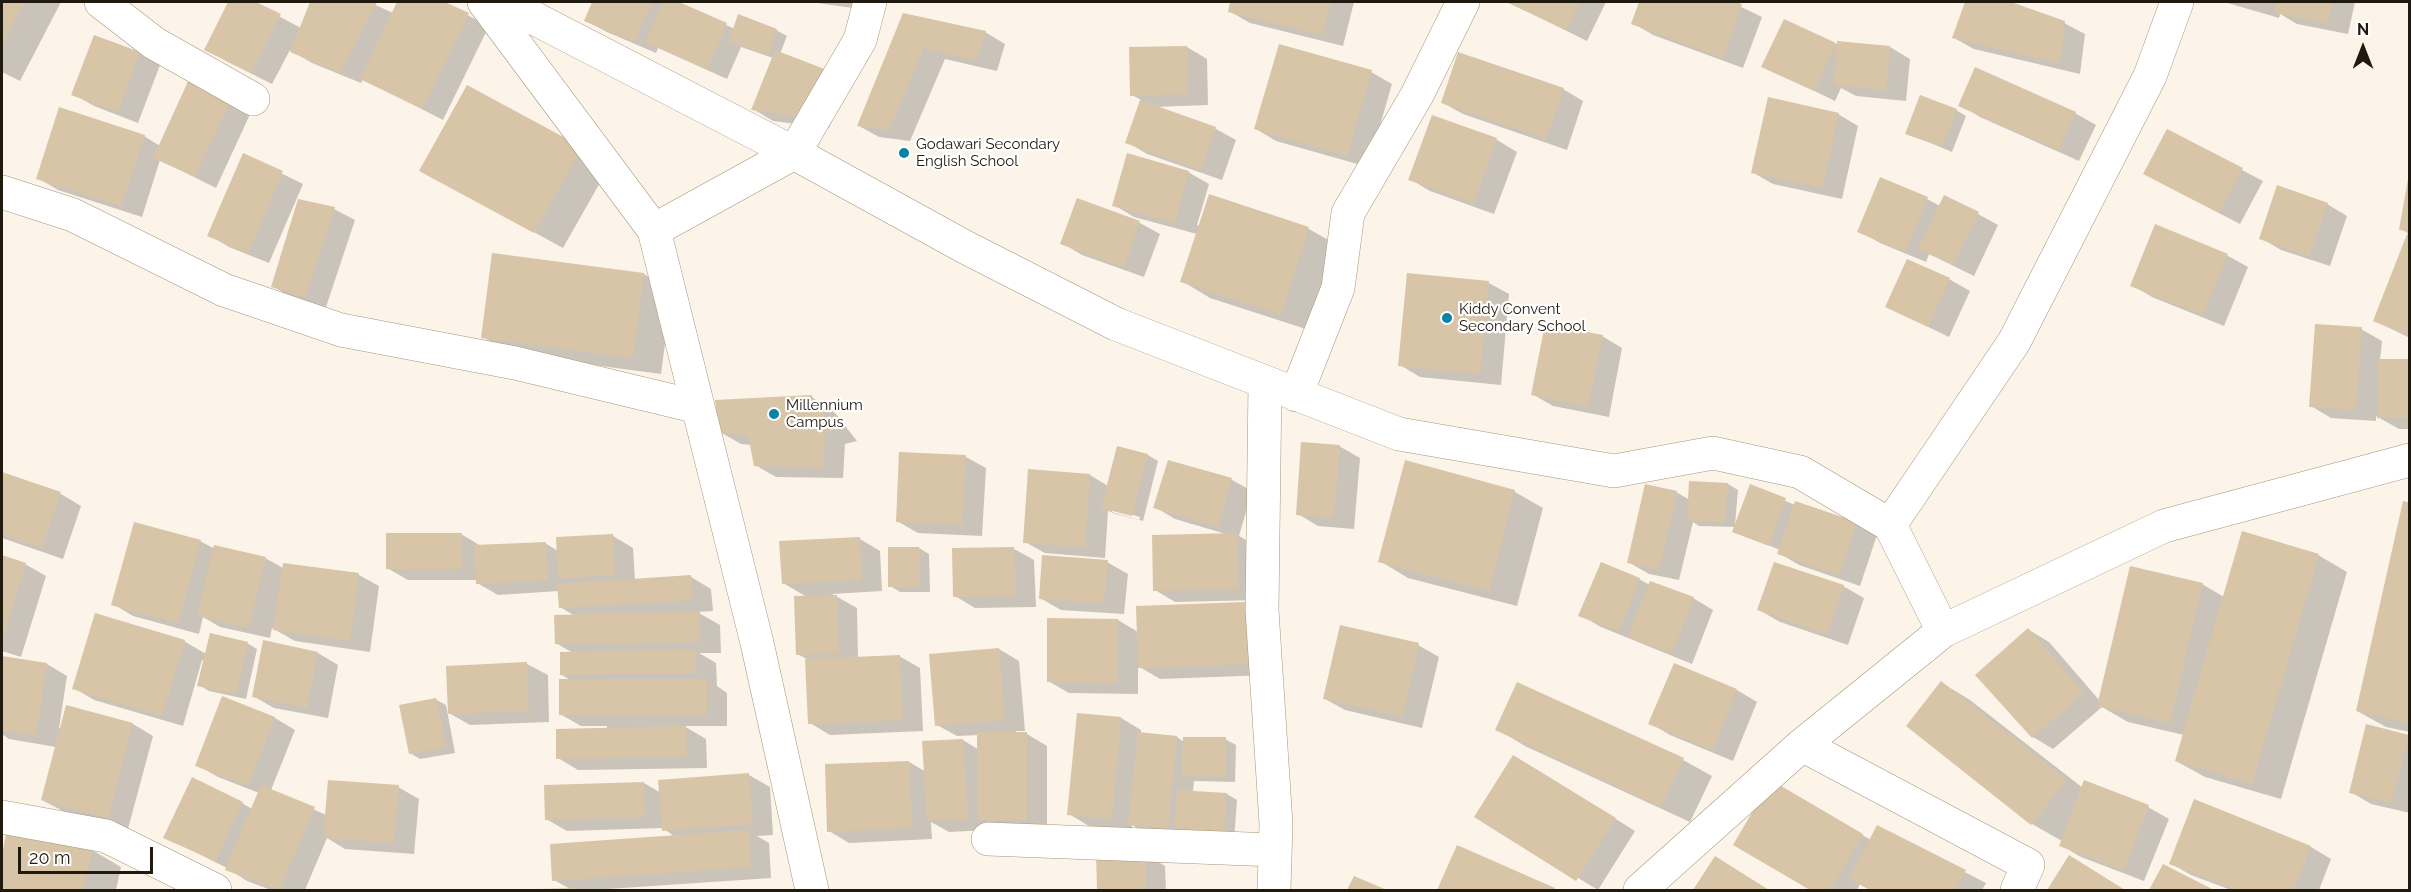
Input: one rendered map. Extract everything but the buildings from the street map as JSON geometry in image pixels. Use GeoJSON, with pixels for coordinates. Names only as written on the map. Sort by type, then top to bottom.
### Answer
{"type":"FeatureCollection","features":[{"type":"Feature","properties":{"kind":"street"},"geometry":{"type":"LineString","coordinates":[[101,2],[154,43],[253,99]]}},
{"type":"Feature","properties":{"kind":"street"},"geometry":{"type":"LineString","coordinates":[[484,2],[654,230],[757,643],[812,891]]}},
{"type":"Feature","properties":{"kind":"street"},"geometry":{"type":"LineString","coordinates":[[503,2],[794,153],[965,247],[1116,324],[1399,434],[1614,471],[1713,453],[1800,472],[1890,525],[1943,631]]}},
{"type":"Feature","properties":{"kind":"street"},"geometry":{"type":"LineString","coordinates":[[654,230],[794,153],[860,40],[870,2]]}},
{"type":"Feature","properties":{"kind":"street"},"geometry":{"type":"LineString","coordinates":[[1296,395],[1338,288],[1348,213],[1417,95],[1463,2]]}},
{"type":"Feature","properties":{"kind":"street"},"geometry":{"type":"LineString","coordinates":[[1890,525],[2014,342],[2151,76],[2177,2]]}},
{"type":"Feature","properties":{"kind":"street"},"geometry":{"type":"LineString","coordinates":[[2,192],[73,215],[224,290],[341,330],[515,363],[698,407]]}},
{"type":"Feature","properties":{"kind":"street"},"geometry":{"type":"LineString","coordinates":[[1265,383],[1262,610],[1276,824],[1274,891]]}},
{"type":"Feature","properties":{"kind":"street"},"geometry":{"type":"LineString","coordinates":[[1640,891],[1802,745],[1943,631],[2164,526],[2409,460]]}},
{"type":"Feature","properties":{"kind":"street"},"geometry":{"type":"LineString","coordinates":[[1802,745],[2028,865],[2018,891]]}},
{"type":"Feature","properties":{"kind":"street"},"geometry":{"type":"LineString","coordinates":[[2,817],[106,836],[215,891]]}},
{"type":"Feature","properties":{"kind":"street"},"geometry":{"type":"LineString","coordinates":[[988,839],[1275,849]]}},
{"type":"Feature","properties":{"kind":"place","name":"Godawari Secondary English School"},"geometry":{"type":"Point","coordinates":[904,153]}},
{"type":"Feature","properties":{"kind":"place","name":"Kiddy Convent Secondary School"},"geometry":{"type":"Point","coordinates":[1447,318]}},
{"type":"Feature","properties":{"kind":"place","name":"Millennium Campus"},"geometry":{"type":"Point","coordinates":[774,414]}}]}
